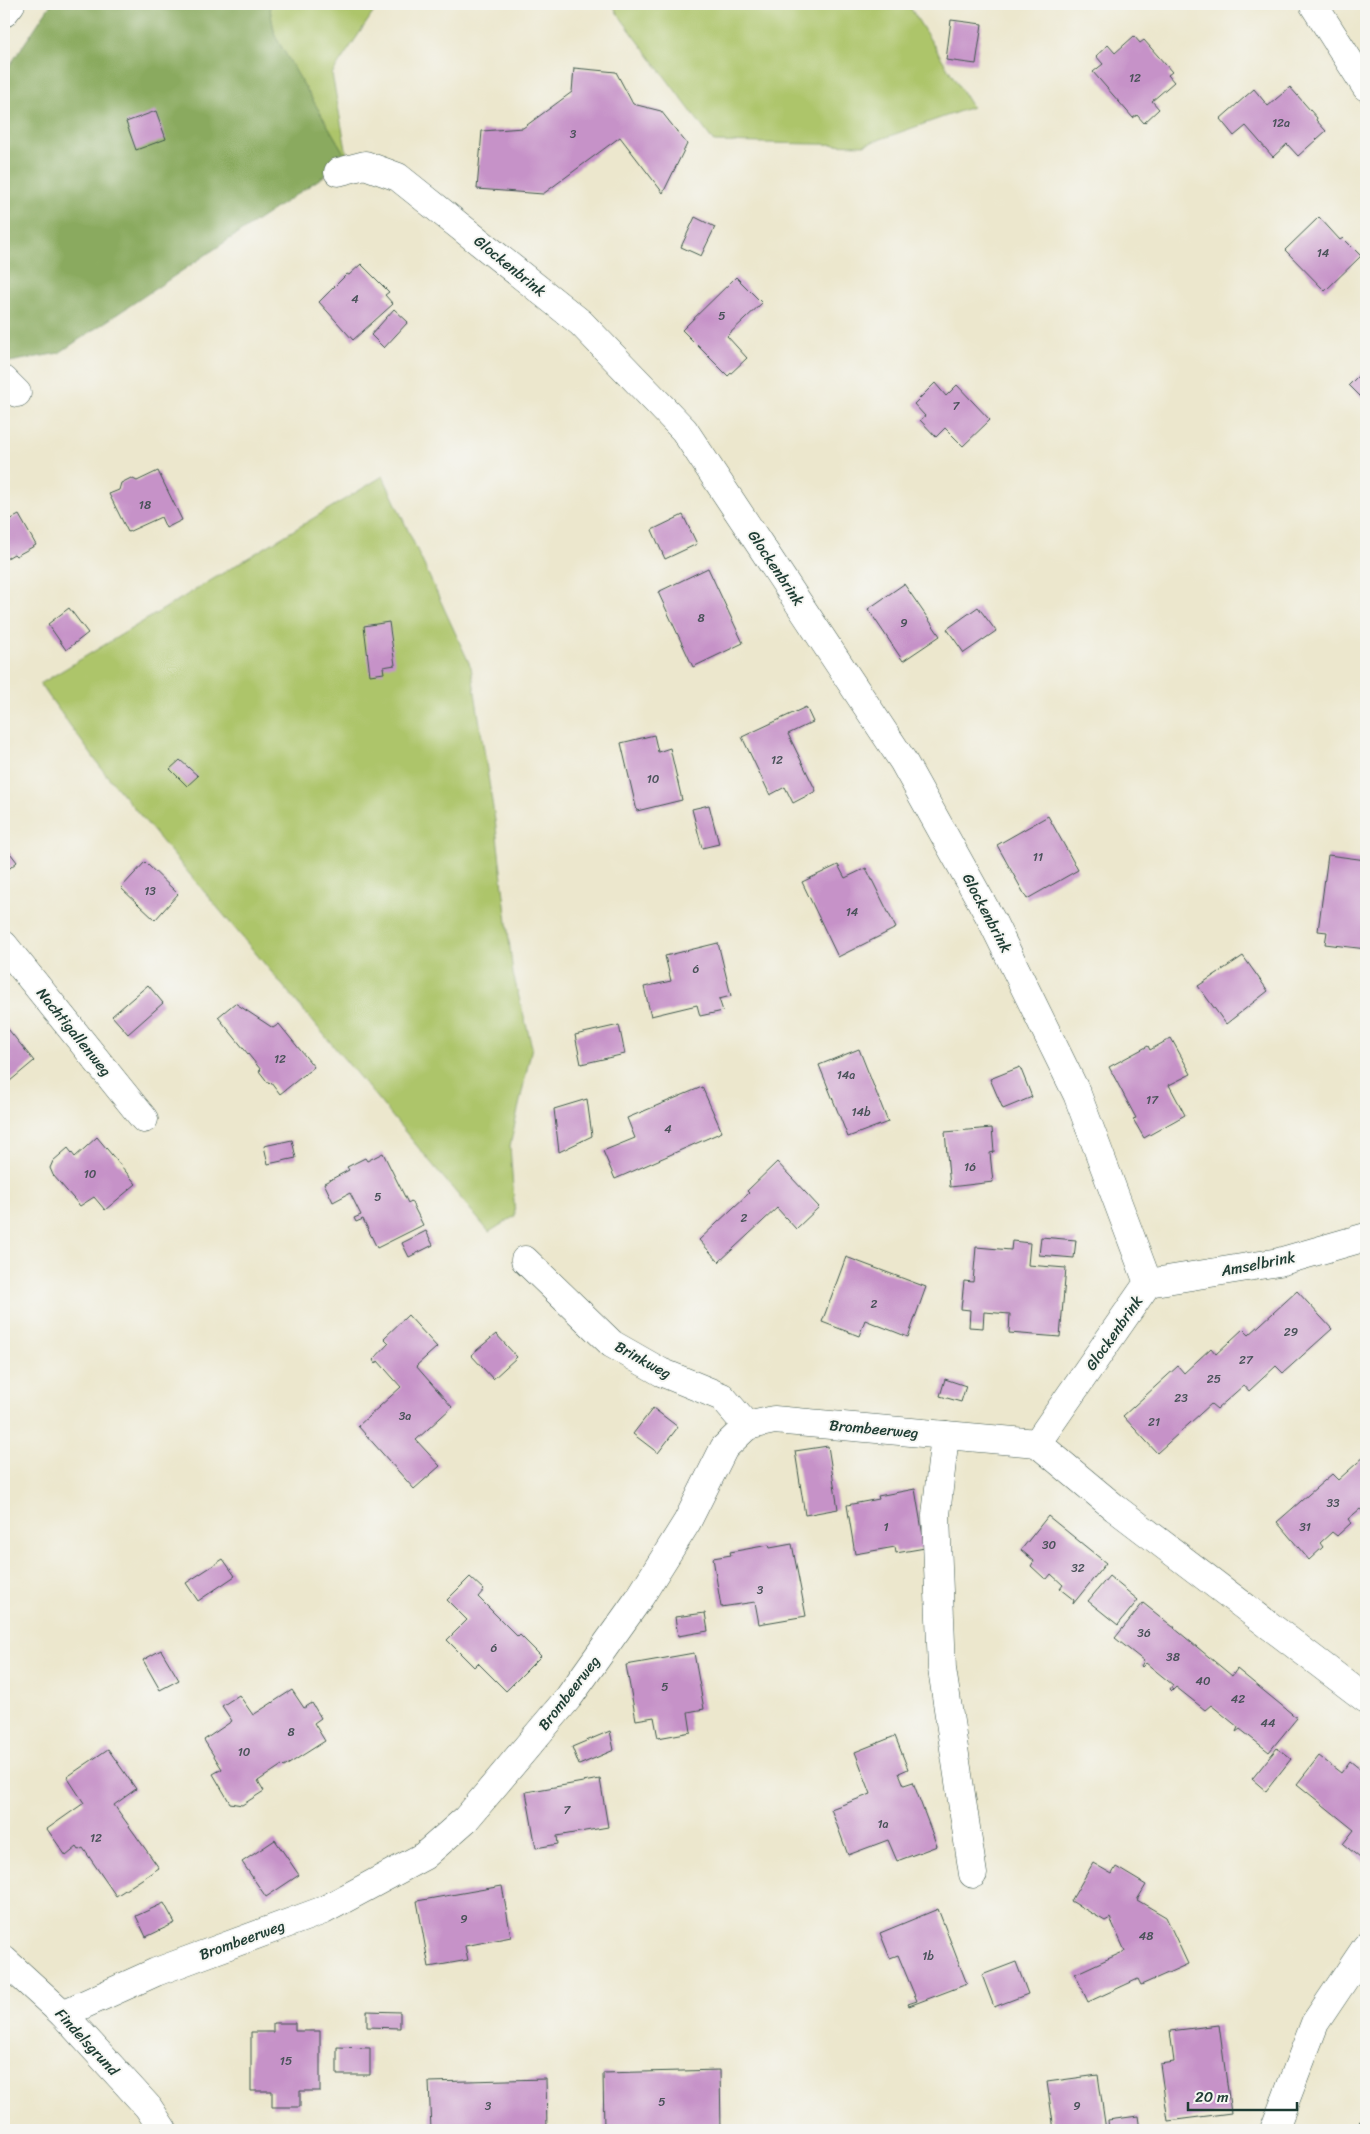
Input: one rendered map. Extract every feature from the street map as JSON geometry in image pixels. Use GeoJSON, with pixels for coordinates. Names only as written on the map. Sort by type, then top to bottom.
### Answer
{"type":"FeatureCollection","features":[{"type":"Feature","properties":{"kind":"street"},"geometry":{"type":"LineString","coordinates":[[4,13],[11,4]]}},
{"type":"Feature","properties":{"kind":"street"},"geometry":{"type":"LineString","coordinates":[[1313,4],[1366,87]]}},
{"type":"Feature","properties":{"kind":"street","name":"Glockenbrink"},"geometry":{"type":"LineString","coordinates":[[338,172],[364,165],[398,177],[581,323],[684,430],[903,761],[992,921],[1077,1094],[1148,1283],[1037,1443]]}},
{"type":"Feature","properties":{"kind":"street","name":"Nachtigallenweg"},"geometry":{"type":"LineString","coordinates":[[4,945],[144,1119]]}},
{"type":"Feature","properties":{"kind":"street","name":"Amselbrink"},"geometry":{"type":"LineString","coordinates":[[1148,1283],[1279,1262],[1366,1237]]}},
{"type":"Feature","properties":{"kind":"street","name":"Brinkweg"},"geometry":{"type":"LineString","coordinates":[[525,1260],[612,1344],[661,1372],[722,1397],[747,1426]]}},
{"type":"Feature","properties":{"kind":"street","name":"Brombeerweg"},"geometry":{"type":"LineString","coordinates":[[62,2014],[156,1972],[324,1910],[424,1856],[466,1819],[569,1697],[640,1597],[687,1522],[724,1448],[747,1426],[774,1420],[1037,1443]]}},
{"type":"Feature","properties":{"kind":"street"},"geometry":{"type":"LineString","coordinates":[[945,1435],[936,1515],[942,1668],[973,1874]]}},
{"type":"Feature","properties":{"kind":"street"},"geometry":{"type":"LineString","coordinates":[[1037,1443],[1115,1508],[1366,1699]]}},
{"type":"Feature","properties":{"kind":"street"},"geometry":{"type":"LineString","coordinates":[[1274,2130],[1314,2023],[1366,1947]]}},
{"type":"Feature","properties":{"kind":"street","name":"Findelsgrund"},"geometry":{"type":"LineString","coordinates":[[4,1960],[62,2014],[148,2106],[163,2130]]}},
{"type":"Feature","properties":{"kind":"green space"},"geometry":{"type":"Polygon","coordinates":[[[51,4],[269,4],[275,36],[348,160],[59,353],[4,363],[4,74],[51,4]]]}},
{"type":"Feature","properties":{"kind":"green space"},"geometry":{"type":"Polygon","coordinates":[[[269,4],[379,4],[332,74],[348,160],[275,36],[269,4]]]}},
{"type":"Feature","properties":{"kind":"green space"},"geometry":{"type":"Polygon","coordinates":[[[613,4],[908,4],[972,107],[864,145],[714,142],[617,13],[613,4]]]}},
{"type":"Feature","properties":{"kind":"green space"},"geometry":{"type":"Polygon","coordinates":[[[383,476],[471,667],[496,827],[513,974],[532,1047],[510,1146],[515,1216],[489,1232],[104,772],[40,684],[383,476]]]}},
{"type":"Feature","properties":{"kind":"building"},"geometry":{"type":"Polygon","coordinates":[[[951,20],[982,24],[976,64],[946,60],[951,20]]]}},
{"type":"Feature","properties":{"kind":"building"},"geometry":{"type":"Polygon","coordinates":[[[1134,36],[1140,43],[1144,40],[1172,72],[1168,75],[1174,82],[1152,101],[1159,109],[1144,123],[1137,115],[1133,118],[1093,72],[1103,64],[1096,56],[1108,45],[1115,53],[1134,36]]]}},
{"type":"Feature","properties":{"kind":"building"},"geometry":{"type":"Polygon","coordinates":[[[574,68],[616,72],[633,104],[661,111],[687,144],[663,193],[620,137],[543,194],[477,189],[482,131],[523,128],[572,92],[574,68]]]}},
{"type":"Feature","properties":{"kind":"building"},"geometry":{"type":"Polygon","coordinates":[[[1290,87],[1326,131],[1298,156],[1287,144],[1273,157],[1246,126],[1234,136],[1220,119],[1254,89],[1268,106],[1290,87]]]}},
{"type":"Feature","properties":{"kind":"building"},"geometry":{"type":"Polygon","coordinates":[[[156,111],[166,139],[136,150],[126,122],[156,111]]]}},
{"type":"Feature","properties":{"kind":"building"},"geometry":{"type":"Polygon","coordinates":[[[695,217],[715,227],[701,256],[681,247],[695,217]]]}},
{"type":"Feature","properties":{"kind":"building"},"geometry":{"type":"Polygon","coordinates":[[[1319,217],[1340,240],[1343,238],[1361,256],[1325,291],[1285,250],[1319,217]]]}},
{"type":"Feature","properties":{"kind":"building"},"geometry":{"type":"Polygon","coordinates":[[[361,264],[389,292],[385,295],[393,304],[353,340],[319,302],[347,274],[349,275],[361,264]]]}},
{"type":"Feature","properties":{"kind":"building"},"geometry":{"type":"Polygon","coordinates":[[[736,277],[762,303],[727,336],[747,358],[728,376],[682,330],[736,277]]]}},
{"type":"Feature","properties":{"kind":"building"},"geometry":{"type":"Polygon","coordinates":[[[394,309],[408,322],[384,348],[371,335],[394,309]]]}},
{"type":"Feature","properties":{"kind":"building"},"geometry":{"type":"Polygon","coordinates":[[[1366,368],[1366,402],[1349,385],[1366,368]]]}},
{"type":"Feature","properties":{"kind":"building"},"geometry":{"type":"Polygon","coordinates":[[[935,383],[946,396],[957,385],[990,420],[963,446],[945,428],[936,437],[920,420],[925,416],[914,404],[935,383]]]}},
{"type":"Feature","properties":{"kind":"building"},"geometry":{"type":"Polygon","coordinates":[[[158,471],[182,520],[166,528],[161,517],[128,532],[109,494],[119,490],[121,483],[131,478],[137,481],[158,471]]]}},
{"type":"Feature","properties":{"kind":"building"},"geometry":{"type":"Polygon","coordinates":[[[19,515],[36,545],[4,560],[4,523],[19,515]]]}},
{"type":"Feature","properties":{"kind":"building"},"geometry":{"type":"Polygon","coordinates":[[[683,515],[697,544],[665,559],[652,530],[683,515]]]}},
{"type":"Feature","properties":{"kind":"building"},"geometry":{"type":"Polygon","coordinates":[[[708,568],[743,643],[693,667],[658,592],[708,568]]]}},
{"type":"Feature","properties":{"kind":"building"},"geometry":{"type":"Polygon","coordinates":[[[904,584],[940,636],[903,661],[868,609],[904,584]]]}},
{"type":"Feature","properties":{"kind":"building"},"geometry":{"type":"Polygon","coordinates":[[[978,607],[996,631],[964,653],[947,629],[978,607]]]}},
{"type":"Feature","properties":{"kind":"building"},"geometry":{"type":"Polygon","coordinates":[[[69,608],[88,633],[66,650],[48,624],[69,608]]]}},
{"type":"Feature","properties":{"kind":"building"},"geometry":{"type":"Polygon","coordinates":[[[389,622],[395,665],[383,667],[384,673],[370,675],[364,626],[389,622]]]}},
{"type":"Feature","properties":{"kind":"building"},"geometry":{"type":"Polygon","coordinates":[[[806,707],[813,722],[788,734],[816,791],[793,803],[785,787],[770,795],[742,737],[806,707]]]}},
{"type":"Feature","properties":{"kind":"building"},"geometry":{"type":"Polygon","coordinates":[[[654,735],[658,752],[670,748],[682,800],[637,811],[621,743],[654,735]]]}},
{"type":"Feature","properties":{"kind":"building"},"geometry":{"type":"Polygon","coordinates":[[[180,760],[198,776],[187,786],[170,769],[180,760]]]}},
{"type":"Feature","properties":{"kind":"building"},"geometry":{"type":"Polygon","coordinates":[[[709,805],[719,844],[702,848],[692,809],[709,805]]]}},
{"type":"Feature","properties":{"kind":"building"},"geometry":{"type":"Polygon","coordinates":[[[1048,816],[1078,870],[1027,899],[997,845],[1048,816]]]}},
{"type":"Feature","properties":{"kind":"building"},"geometry":{"type":"Polygon","coordinates":[[[4,845],[17,862],[4,873],[4,845]]]}},
{"type":"Feature","properties":{"kind":"building"},"geometry":{"type":"Polygon","coordinates":[[[1328,855],[1366,860],[1366,949],[1325,944],[1327,932],[1318,931],[1328,855]]]}},
{"type":"Feature","properties":{"kind":"building"},"geometry":{"type":"Polygon","coordinates":[[[145,862],[178,894],[155,920],[121,888],[145,862]]]}},
{"type":"Feature","properties":{"kind":"building"},"geometry":{"type":"Polygon","coordinates":[[[838,865],[845,878],[866,868],[896,928],[838,957],[802,882],[838,865]]]}},
{"type":"Feature","properties":{"kind":"building"},"geometry":{"type":"Polygon","coordinates":[[[718,943],[731,996],[719,999],[723,1011],[700,1016],[697,1005],[651,1016],[644,987],[671,981],[665,956],[718,943]]]}},
{"type":"Feature","properties":{"kind":"building"},"geometry":{"type":"Polygon","coordinates":[[[1243,956],[1268,991],[1226,1024],[1198,986],[1243,956]]]}},
{"type":"Feature","properties":{"kind":"building"},"geometry":{"type":"Polygon","coordinates":[[[148,985],[163,1003],[128,1034],[112,1016],[148,985]]]}},
{"type":"Feature","properties":{"kind":"building"},"geometry":{"type":"Polygon","coordinates":[[[235,1003],[273,1028],[279,1024],[314,1067],[280,1094],[271,1082],[269,1084],[259,1071],[261,1070],[218,1017],[235,1003]]]}},
{"type":"Feature","properties":{"kind":"building"},"geometry":{"type":"Polygon","coordinates":[[[4,1024],[34,1061],[4,1086],[4,1024]]]}},
{"type":"Feature","properties":{"kind":"building"},"geometry":{"type":"Polygon","coordinates":[[[619,1025],[625,1054],[581,1064],[575,1035],[619,1025]]]}},
{"type":"Feature","properties":{"kind":"building"},"geometry":{"type":"Polygon","coordinates":[[[1171,1038],[1191,1074],[1169,1085],[1185,1115],[1144,1138],[1133,1119],[1136,1118],[1109,1067],[1148,1046],[1150,1050],[1171,1038]]]}},
{"type":"Feature","properties":{"kind":"building"},"geometry":{"type":"Polygon","coordinates":[[[859,1049],[888,1122],[848,1137],[819,1065],[859,1049]]]}},
{"type":"Feature","properties":{"kind":"building"},"geometry":{"type":"Polygon","coordinates":[[[1020,1067],[1032,1097],[1003,1109],[990,1079],[1020,1067]]]}},
{"type":"Feature","properties":{"kind":"building"},"geometry":{"type":"Polygon","coordinates":[[[702,1087],[722,1132],[615,1179],[603,1151],[635,1138],[627,1118],[702,1087]]]}},
{"type":"Feature","properties":{"kind":"building"},"geometry":{"type":"Polygon","coordinates":[[[587,1099],[592,1136],[559,1152],[554,1109],[587,1099]]]}},
{"type":"Feature","properties":{"kind":"building"},"geometry":{"type":"Polygon","coordinates":[[[992,1128],[994,1152],[990,1153],[993,1182],[950,1187],[945,1132],[992,1128]]]}},
{"type":"Feature","properties":{"kind":"building"},"geometry":{"type":"Polygon","coordinates":[[[97,1137],[136,1184],[105,1210],[94,1197],[80,1206],[53,1175],[50,1168],[53,1161],[68,1148],[75,1157],[97,1137]]]}},
{"type":"Feature","properties":{"kind":"building"},"geometry":{"type":"Polygon","coordinates":[[[292,1140],[296,1158],[268,1164],[264,1146],[292,1140]]]}},
{"type":"Feature","properties":{"kind":"building"},"geometry":{"type":"Polygon","coordinates":[[[383,1153],[408,1203],[411,1201],[423,1225],[377,1248],[363,1219],[356,1222],[354,1218],[361,1215],[350,1193],[333,1202],[324,1183],[349,1170],[347,1167],[365,1158],[367,1161],[383,1153]]]}},
{"type":"Feature","properties":{"kind":"building"},"geometry":{"type":"Polygon","coordinates":[[[777,1162],[819,1207],[796,1229],[777,1208],[719,1262],[699,1240],[749,1193],[747,1191],[777,1162]]]}},
{"type":"Feature","properties":{"kind":"building"},"geometry":{"type":"Polygon","coordinates":[[[426,1231],[433,1245],[409,1257],[402,1243],[426,1231]]]}},
{"type":"Feature","properties":{"kind":"building"},"geometry":{"type":"Polygon","coordinates":[[[1041,1237],[1076,1240],[1074,1258],[1039,1255],[1041,1237]]]}},
{"type":"Feature","properties":{"kind":"building"},"geometry":{"type":"Polygon","coordinates":[[[1012,1241],[1030,1243],[1028,1265],[1066,1268],[1060,1337],[1009,1333],[1010,1314],[984,1312],[983,1328],[969,1327],[970,1310],[961,1309],[964,1281],[973,1282],[976,1247],[1011,1250],[1012,1241]]]}},
{"type":"Feature","properties":{"kind":"building"},"geometry":{"type":"Polygon","coordinates":[[[846,1257],[926,1287],[908,1337],[865,1320],[859,1336],[822,1322],[846,1257]]]}},
{"type":"Feature","properties":{"kind":"building"},"geometry":{"type":"Polygon","coordinates":[[[1297,1291],[1332,1329],[1283,1373],[1276,1366],[1249,1391],[1244,1385],[1217,1409],[1211,1404],[1157,1453],[1123,1416],[1178,1366],[1184,1373],[1211,1348],[1216,1354],[1243,1329],[1249,1335],[1297,1291]]]}},
{"type":"Feature","properties":{"kind":"building"},"geometry":{"type":"Polygon","coordinates":[[[408,1315],[437,1347],[416,1366],[452,1407],[416,1440],[440,1466],[414,1489],[358,1426],[401,1387],[378,1361],[376,1364],[373,1360],[389,1343],[384,1338],[408,1315]]]}},
{"type":"Feature","properties":{"kind":"building"},"geometry":{"type":"Polygon","coordinates":[[[496,1334],[517,1357],[493,1379],[471,1355],[496,1334]]]}},
{"type":"Feature","properties":{"kind":"building"},"geometry":{"type":"Polygon","coordinates":[[[945,1379],[966,1386],[961,1402],[940,1396],[945,1379]]]}},
{"type":"Feature","properties":{"kind":"building"},"geometry":{"type":"Polygon","coordinates":[[[653,1408],[678,1427],[658,1453],[633,1434],[653,1408]]]}},
{"type":"Feature","properties":{"kind":"building"},"geometry":{"type":"Polygon","coordinates":[[[828,1446],[838,1509],[805,1515],[795,1451],[828,1446]]]}},
{"type":"Feature","properties":{"kind":"building"},"geometry":{"type":"Polygon","coordinates":[[[1366,1455],[1366,1514],[1360,1509],[1348,1519],[1351,1523],[1337,1536],[1332,1532],[1320,1543],[1323,1547],[1309,1560],[1277,1522],[1332,1474],[1338,1480],[1366,1455]]]}},
{"type":"Feature","properties":{"kind":"building"},"geometry":{"type":"Polygon","coordinates":[[[915,1489],[925,1548],[896,1553],[895,1547],[855,1554],[847,1505],[879,1499],[878,1496],[915,1489]]]}},
{"type":"Feature","properties":{"kind":"building"},"geometry":{"type":"Polygon","coordinates":[[[1048,1516],[1106,1563],[1073,1604],[1074,1600],[1060,1589],[1063,1585],[1051,1574],[1047,1579],[1044,1578],[1031,1566],[1034,1561],[1021,1550],[1048,1516]]]}},
{"type":"Feature","properties":{"kind":"building"},"geometry":{"type":"Polygon","coordinates":[[[792,1544],[806,1616],[759,1624],[755,1602],[721,1607],[713,1558],[731,1555],[730,1552],[769,1545],[770,1548],[792,1544]]]}},
{"type":"Feature","properties":{"kind":"building"},"geometry":{"type":"Polygon","coordinates":[[[223,1559],[235,1576],[198,1601],[186,1583],[223,1559]]]}},
{"type":"Feature","properties":{"kind":"building"},"geometry":{"type":"Polygon","coordinates":[[[1109,1576],[1138,1600],[1118,1625],[1088,1601],[1109,1576]]]}},
{"type":"Feature","properties":{"kind":"building"},"geometry":{"type":"Polygon","coordinates":[[[470,1577],[484,1590],[478,1597],[518,1637],[520,1635],[541,1656],[506,1691],[478,1663],[474,1667],[447,1640],[467,1620],[447,1600],[470,1577]]]}},
{"type":"Feature","properties":{"kind":"building"},"geometry":{"type":"Polygon","coordinates":[[[1143,1603],[1175,1627],[1232,1676],[1237,1669],[1297,1718],[1269,1752],[1240,1729],[1236,1732],[1238,1727],[1211,1705],[1205,1710],[1176,1687],[1172,1691],[1170,1689],[1173,1685],[1146,1663],[1142,1667],[1144,1661],[1115,1638],[1143,1603]]]}},
{"type":"Feature","properties":{"kind":"building"},"geometry":{"type":"Polygon","coordinates":[[[705,1613],[708,1631],[678,1636],[675,1617],[705,1613]]]}},
{"type":"Feature","properties":{"kind":"building"},"geometry":{"type":"Polygon","coordinates":[[[161,1650],[179,1680],[160,1690],[143,1660],[161,1650]]]}},
{"type":"Feature","properties":{"kind":"building"},"geometry":{"type":"Polygon","coordinates":[[[694,1653],[704,1709],[688,1712],[691,1732],[658,1738],[654,1717],[636,1720],[626,1665],[694,1653]]]}},
{"type":"Feature","properties":{"kind":"building"},"geometry":{"type":"Polygon","coordinates":[[[292,1690],[304,1708],[312,1703],[321,1718],[314,1723],[325,1741],[258,1781],[264,1791],[242,1805],[230,1803],[213,1774],[222,1769],[204,1740],[232,1721],[222,1706],[239,1695],[253,1715],[292,1690]]]}},
{"type":"Feature","properties":{"kind":"building"},"geometry":{"type":"Polygon","coordinates":[[[610,1731],[614,1750],[579,1765],[572,1747],[610,1731]]]}},
{"type":"Feature","properties":{"kind":"building"},"geometry":{"type":"Polygon","coordinates":[[[895,1736],[908,1769],[899,1773],[904,1785],[913,1782],[937,1846],[897,1861],[888,1840],[848,1855],[831,1809],[871,1794],[855,1752],[895,1736]]]}},
{"type":"Feature","properties":{"kind":"building"},"geometry":{"type":"Polygon","coordinates":[[[1277,1748],[1291,1759],[1266,1791],[1252,1779],[1277,1748]]]}},
{"type":"Feature","properties":{"kind":"building"},"geometry":{"type":"Polygon","coordinates":[[[108,1749],[136,1789],[114,1805],[159,1868],[116,1896],[83,1848],[79,1850],[77,1847],[66,1856],[47,1829],[84,1803],[67,1777],[108,1749]]]}},
{"type":"Feature","properties":{"kind":"building"},"geometry":{"type":"Polygon","coordinates":[[[1319,1756],[1341,1773],[1350,1761],[1360,1769],[1364,1765],[1366,1767],[1365,1862],[1343,1844],[1354,1830],[1297,1784],[1319,1756]]]}},
{"type":"Feature","properties":{"kind":"building"},"geometry":{"type":"Polygon","coordinates":[[[600,1779],[608,1827],[557,1836],[558,1844],[536,1848],[526,1792],[600,1779]]]}},
{"type":"Feature","properties":{"kind":"building"},"geometry":{"type":"Polygon","coordinates":[[[275,1840],[299,1875],[266,1897],[242,1862],[275,1840]]]}},
{"type":"Feature","properties":{"kind":"building"},"geometry":{"type":"Polygon","coordinates":[[[1093,1863],[1112,1874],[1116,1867],[1146,1885],[1137,1900],[1166,1917],[1188,1964],[1141,1985],[1138,1979],[1088,2002],[1075,1974],[1125,1951],[1110,1918],[1105,1921],[1071,1901],[1093,1863]]]}},
{"type":"Feature","properties":{"kind":"building"},"geometry":{"type":"Polygon","coordinates":[[[502,1886],[511,1937],[465,1946],[468,1960],[429,1967],[417,1901],[502,1886]]]}},
{"type":"Feature","properties":{"kind":"building"},"geometry":{"type":"Polygon","coordinates":[[[164,1903],[175,1923],[146,1937],[136,1916],[164,1903]]]}},
{"type":"Feature","properties":{"kind":"building"},"geometry":{"type":"Polygon","coordinates":[[[938,1909],[967,1984],[909,2006],[908,2004],[917,2001],[898,1955],[890,1958],[880,1933],[938,1909]]]}},
{"type":"Feature","properties":{"kind":"building"},"geometry":{"type":"Polygon","coordinates":[[[1016,1962],[1028,1994],[994,2007],[982,1975],[1016,1962]]]}},
{"type":"Feature","properties":{"kind":"building"},"geometry":{"type":"Polygon","coordinates":[[[367,2011],[400,2012],[400,2028],[367,2027],[367,2011]]]}},
{"type":"Feature","properties":{"kind":"building"},"geometry":{"type":"Polygon","coordinates":[[[273,2023],[295,2023],[295,2031],[320,2031],[320,2091],[300,2091],[300,2107],[272,2107],[272,2091],[251,2091],[251,2032],[273,2032],[273,2023]]]}},
{"type":"Feature","properties":{"kind":"building"},"geometry":{"type":"Polygon","coordinates":[[[1219,2025],[1231,2113],[1168,2121],[1160,2064],[1174,2062],[1170,2031],[1219,2025]]]}},
{"type":"Feature","properties":{"kind":"building"},"geometry":{"type":"Polygon","coordinates":[[[337,2047],[370,2048],[370,2075],[337,2075],[337,2047]]]}},
{"type":"Feature","properties":{"kind":"building"},"geometry":{"type":"Polygon","coordinates":[[[720,2070],[721,2130],[604,2130],[603,2073],[720,2070]]]}},
{"type":"Feature","properties":{"kind":"building"},"geometry":{"type":"Polygon","coordinates":[[[1098,2075],[1106,2130],[1054,2130],[1047,2082],[1098,2075]]]}},
{"type":"Feature","properties":{"kind":"building"},"geometry":{"type":"Polygon","coordinates":[[[546,2079],[547,2130],[431,2130],[429,2082],[546,2079]]]}},
{"type":"Feature","properties":{"kind":"building"},"geometry":{"type":"Polygon","coordinates":[[[1366,2113],[1366,2130],[1353,2130],[1366,2113]]]}},
{"type":"Feature","properties":{"kind":"building"},"geometry":{"type":"Polygon","coordinates":[[[1138,2116],[1140,2130],[1109,2130],[1108,2120],[1138,2116]]]}}]}
